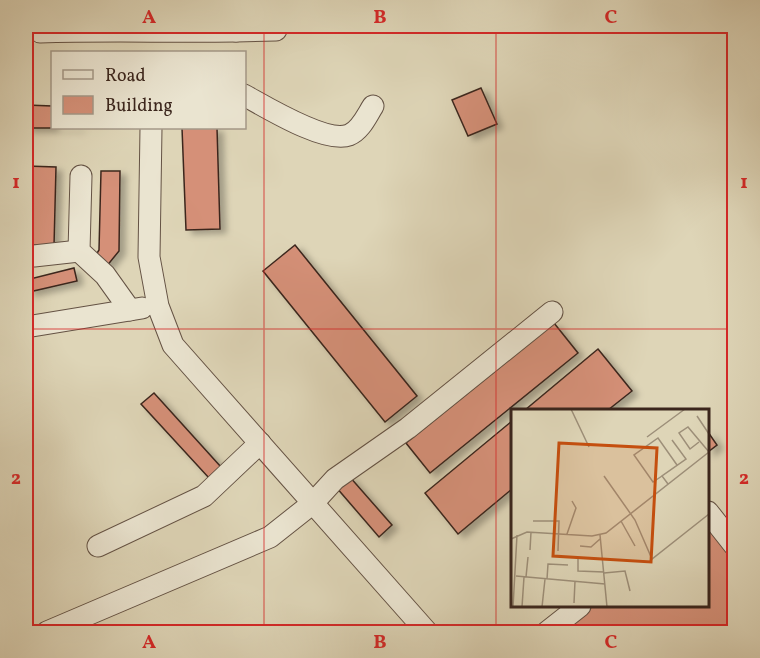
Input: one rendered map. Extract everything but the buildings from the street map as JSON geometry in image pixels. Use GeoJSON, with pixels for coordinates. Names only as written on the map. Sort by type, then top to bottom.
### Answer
{"type":"FeatureCollection","features":[{"type":"Feature","properties":{"kind":"street"},"geometry":{"type":"LineString","coordinates":[[40,33],[124,29],[153,37],[236,28],[276,30],[276,26]]}},
{"type":"Feature","properties":{"kind":"street"},"geometry":{"type":"LineString","coordinates":[[246,96],[290,120],[331,135],[349,135],[361,126],[374,106]]}},
{"type":"Feature","properties":{"kind":"street"},"geometry":{"type":"LineString","coordinates":[[152,129],[149,257],[158,306],[173,345],[427,633]]}},
{"type":"Feature","properties":{"kind":"street"},"geometry":{"type":"LineString","coordinates":[[79,252],[81,176]]}},
{"type":"Feature","properties":{"kind":"street"},"geometry":{"type":"LineString","coordinates":[[34,256],[79,252],[105,275],[130,310]]}},
{"type":"Feature","properties":{"kind":"street"},"geometry":{"type":"LineString","coordinates":[[26,327],[158,306]]}},
{"type":"Feature","properties":{"kind":"street"},"geometry":{"type":"LineString","coordinates":[[47,633],[270,537],[313,502],[335,479],[408,428],[552,312]]}},
{"type":"Feature","properties":{"kind":"street"},"geometry":{"type":"LineString","coordinates":[[98,546],[204,496],[260,443]]}},
{"type":"Feature","properties":{"kind":"street"},"geometry":{"type":"LineString","coordinates":[[709,513],[735,545]]}},
{"type":"Feature","properties":{"kind":"street"},"geometry":{"type":"LineString","coordinates":[[547,633],[579,607]]}}]}
